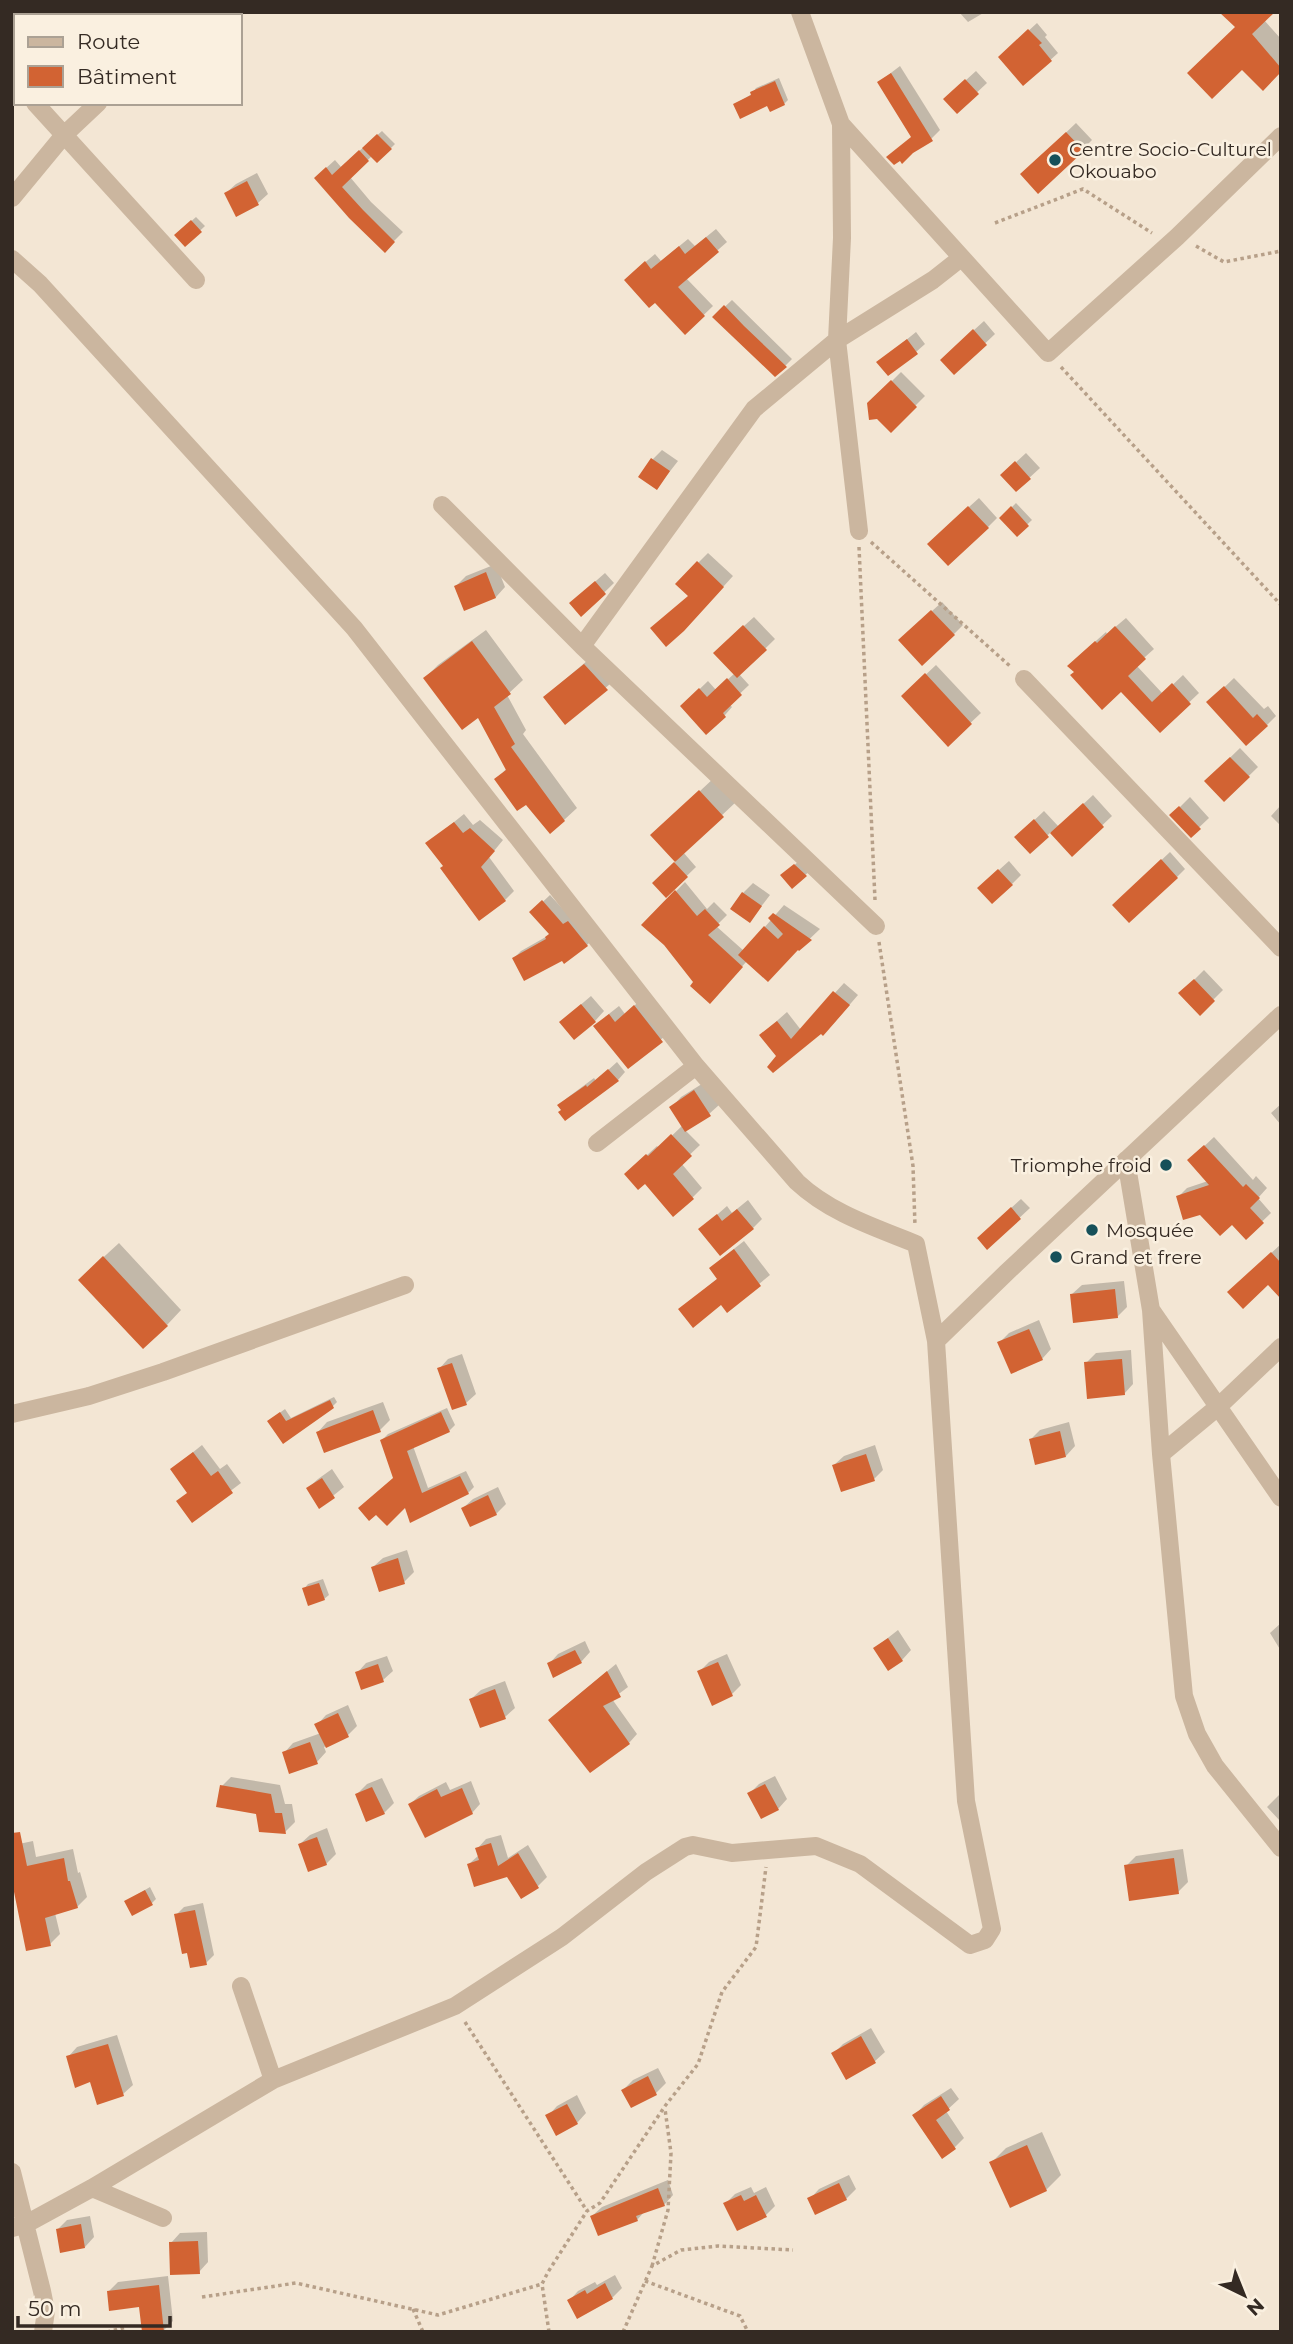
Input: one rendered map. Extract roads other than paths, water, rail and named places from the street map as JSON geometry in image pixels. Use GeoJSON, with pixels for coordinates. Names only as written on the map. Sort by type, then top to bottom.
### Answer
{"type":"FeatureCollection","features":[{"type":"Feature","properties":{"kind":"street"},"geometry":{"type":"LineString","coordinates":[[800,12],[841,124],[842,238],[837,340],[859,531]]}},
{"type":"Feature","properties":{"kind":"street"},"geometry":{"type":"LineString","coordinates":[[37,105],[196,280]]}},
{"type":"Feature","properties":{"kind":"street"},"geometry":{"type":"LineString","coordinates":[[12,198],[64,135],[96,105]]}},
{"type":"Feature","properties":{"kind":"street"},"geometry":{"type":"LineString","coordinates":[[841,124],[1048,353],[1177,237],[1281,136]]}},
{"type":"Feature","properties":{"kind":"street"},"geometry":{"type":"LineString","coordinates":[[582,646],[754,409],[837,340],[933,280],[961,258]]}},
{"type":"Feature","properties":{"kind":"street"},"geometry":{"type":"LineString","coordinates":[[12,259],[40,284],[354,628],[696,1066],[797,1182],[813,1197],[831,1208],[916,1244],[936,1341],[965,1801],[992,1929],[985,1940],[970,1945],[860,1864],[816,1846],[732,1853],[693,1845],[685,1847],[646,1872],[562,1937],[455,2006],[273,2080],[92,2188],[19,2226]]}},
{"type":"Feature","properties":{"kind":"street"},"geometry":{"type":"LineString","coordinates":[[442,505],[582,646],[876,926]]}},
{"type":"Feature","properties":{"kind":"street"},"geometry":{"type":"LineString","coordinates":[[1024,679],[1281,948]]}},
{"type":"Feature","properties":{"kind":"street"},"geometry":{"type":"LineString","coordinates":[[936,1341],[1281,1015]]}},
{"type":"Feature","properties":{"kind":"street"},"geometry":{"type":"LineString","coordinates":[[597,1143],[696,1066]]}},
{"type":"Feature","properties":{"kind":"street"},"geometry":{"type":"LineString","coordinates":[[1126,1160],[1151,1310],[1161,1454],[1184,1696],[1197,1734],[1215,1766],[1281,1848]]}},
{"type":"Feature","properties":{"kind":"street"},"geometry":{"type":"LineString","coordinates":[[12,1414],[89,1396],[163,1372],[405,1285]]}},
{"type":"Feature","properties":{"kind":"street"},"geometry":{"type":"LineString","coordinates":[[1151,1310],[1281,1498]]}},
{"type":"Feature","properties":{"kind":"street"},"geometry":{"type":"LineString","coordinates":[[1161,1454],[1219,1406],[1281,1347]]}},
{"type":"Feature","properties":{"kind":"street"},"geometry":{"type":"LineString","coordinates":[[241,1986],[273,2080]]}},
{"type":"Feature","properties":{"kind":"street"},"geometry":{"type":"LineString","coordinates":[[12,2172],[19,2226],[43,2291],[46,2311],[43,2332]]}},
{"type":"Feature","properties":{"kind":"street"},"geometry":{"type":"LineString","coordinates":[[92,2188],[163,2218]]}},
{"type":"Feature","properties":{"kind":"place","name":"Centre Socio-Culturel Okouabo"},"geometry":{"type":"Point","coordinates":[1055,160]}},
{"type":"Feature","properties":{"kind":"place","name":"Triomphe froid"},"geometry":{"type":"Point","coordinates":[1166,1165]}},
{"type":"Feature","properties":{"kind":"place","name":"Mosquée"},"geometry":{"type":"Point","coordinates":[1092,1230]}},
{"type":"Feature","properties":{"kind":"place","name":"Grand et frere"},"geometry":{"type":"Point","coordinates":[1056,1257]}}]}
